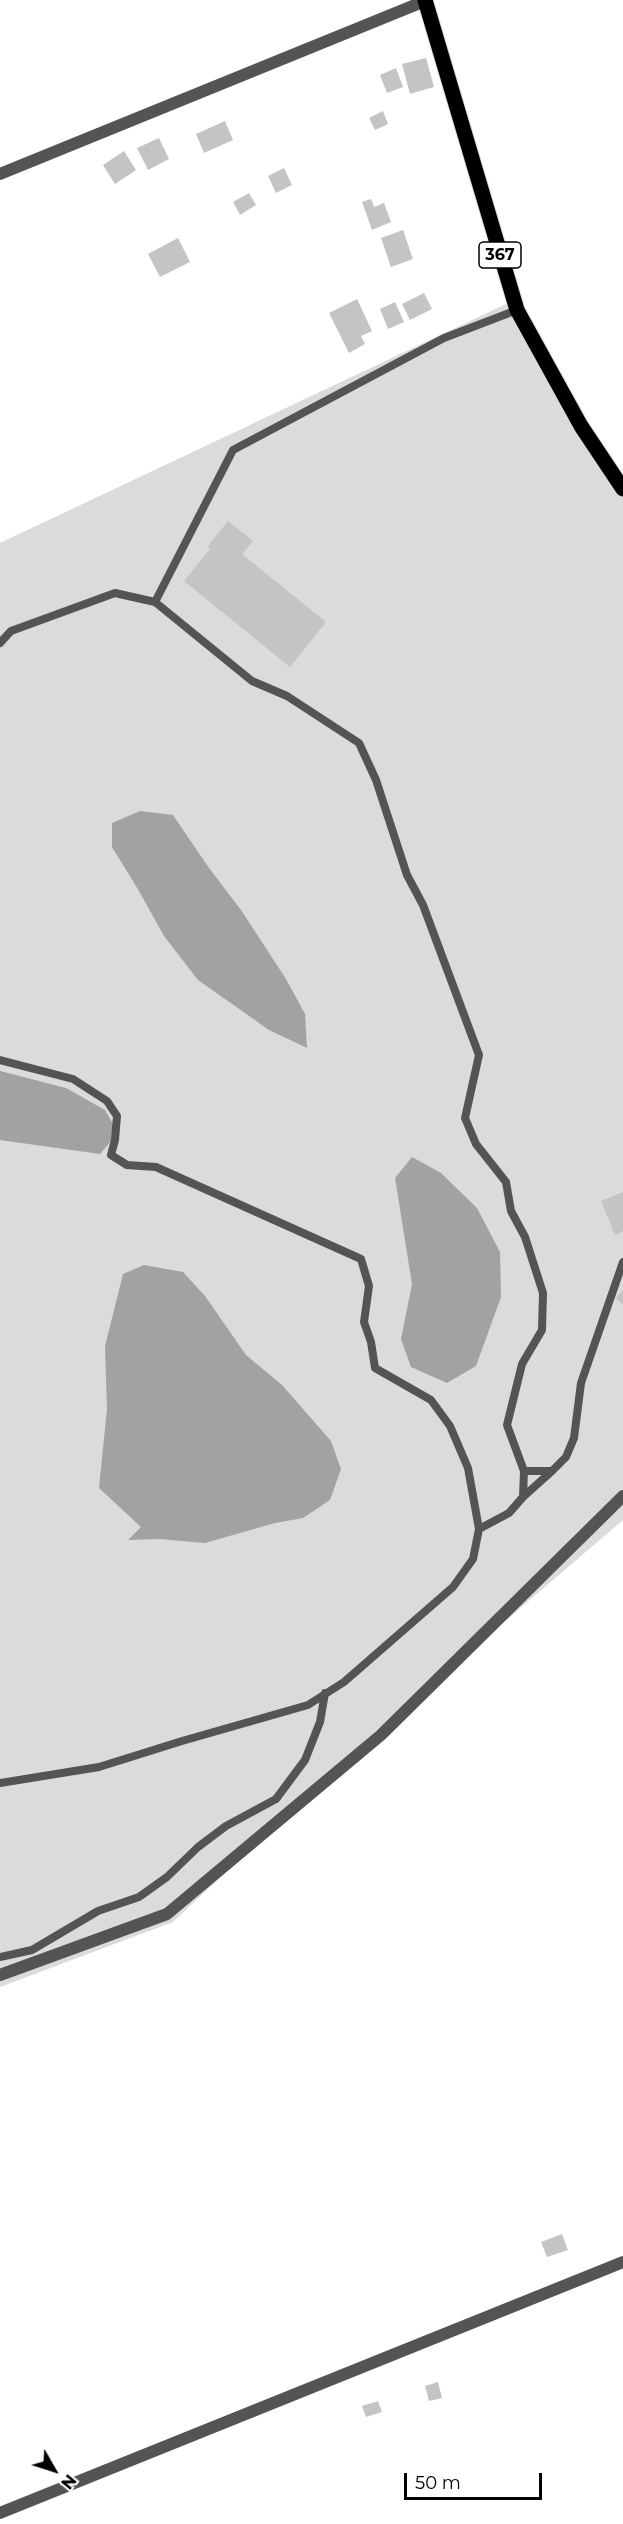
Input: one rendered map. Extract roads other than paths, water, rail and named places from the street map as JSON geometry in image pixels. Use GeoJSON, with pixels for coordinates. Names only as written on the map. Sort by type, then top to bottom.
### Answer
{"type":"FeatureCollection","features":[{"type":"Feature","properties":{"kind":"main road","name":"367"},"geometry":{"type":"LineString","coordinates":[[425,0],[517,310],[581,426],[623,489]]}},
{"type":"Feature","properties":{"kind":"street"},"geometry":{"type":"LineString","coordinates":[[0,174],[425,0]]}},
{"type":"Feature","properties":{"kind":"street"},"geometry":{"type":"LineString","coordinates":[[0,1975],[167,1914],[381,1736],[623,1496]]}},
{"type":"Feature","properties":{"kind":"street"},"geometry":{"type":"LineString","coordinates":[[0,2513],[623,2262]]}},
{"type":"Feature","properties":{"kind":"lane"},"geometry":{"type":"LineString","coordinates":[[155,602],[233,450],[444,339],[517,310]]}},
{"type":"Feature","properties":{"kind":"lane"},"geometry":{"type":"LineString","coordinates":[[0,644],[11,631],[115,592],[155,602],[252,681],[287,696],[360,743],[376,780],[407,875],[423,904],[479,1055],[465,1118],[476,1144],[506,1182],[511,1211],[525,1237],[543,1293],[542,1330],[522,1364],[507,1425],[524,1471],[524,1497]]}},
{"type":"Feature","properties":{"kind":"lane"},"geometry":{"type":"LineString","coordinates":[[0,1060],[73,1079],[107,1101],[117,1116],[111,1155],[127,1166],[156,1167],[361,1259],[369,1286],[364,1322],[371,1342],[375,1368],[430,1400],[450,1426],[468,1468],[479,1528],[473,1559],[453,1587],[344,1682],[308,1705],[99,1767],[0,1783]]}},
{"type":"Feature","properties":{"kind":"lane"},"geometry":{"type":"LineString","coordinates":[[479,1528],[509,1514],[566,1457],[574,1438],[581,1383],[623,1262]]}},
{"type":"Feature","properties":{"kind":"lane"},"geometry":{"type":"LineString","coordinates":[[524,1471],[552,1471]]}},
{"type":"Feature","properties":{"kind":"lane"},"geometry":{"type":"LineString","coordinates":[[0,1957],[32,1950],[98,1911],[139,1897],[167,1877],[198,1847],[226,1826],[276,1799],[305,1760],[320,1722],[325,1694]]}}]}
